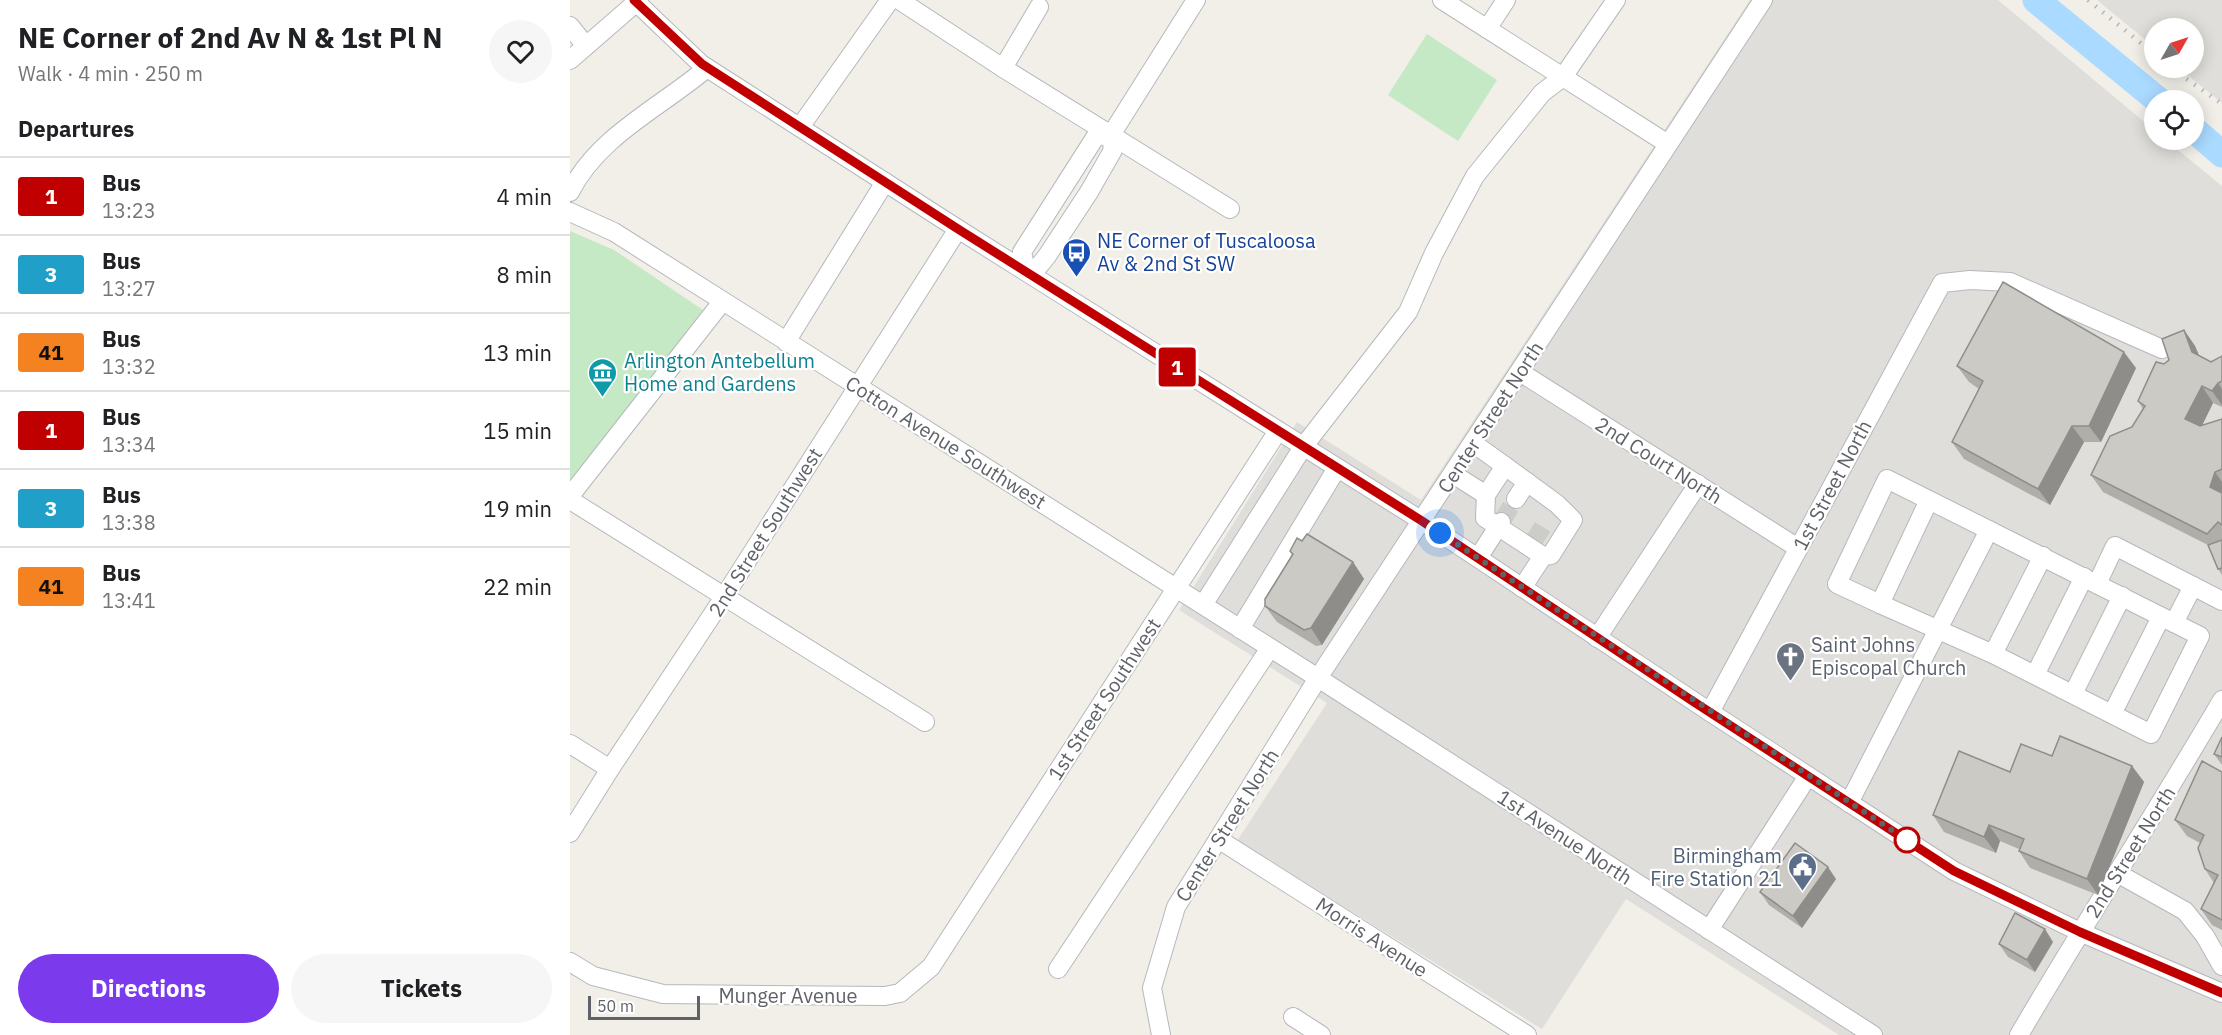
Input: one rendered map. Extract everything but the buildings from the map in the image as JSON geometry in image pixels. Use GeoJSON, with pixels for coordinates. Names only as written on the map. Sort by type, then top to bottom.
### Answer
{"type":"FeatureCollection","features":[{"type":"Feature","properties":{"kind":"street"},"geometry":{"type":"LineString","coordinates":[[800,128],[890,0]]}},
{"type":"Feature","properties":{"kind":"street"},"geometry":{"type":"LineString","coordinates":[[899,0],[1230,210]]}},
{"type":"Feature","properties":{"kind":"street"},"geometry":{"type":"LineString","coordinates":[[1111,135],[1196,0]]}},
{"type":"Feature","properties":{"kind":"street"},"geometry":{"type":"LineString","coordinates":[[1442,0],[1668,144]]}},
{"type":"Feature","properties":{"kind":"street"},"geometry":{"type":"LineString","coordinates":[[1487,29],[1506,0]]}},
{"type":"Feature","properties":{"kind":"street"},"geometry":{"type":"LineString","coordinates":[[1203,605],[1303,447],[1408,312],[1434,253],[1475,176],[1542,93],[1563,77],[1616,0]]}},
{"type":"Feature","properties":{"kind":"street","name":"Center Street North"},"geometry":{"type":"LineString","coordinates":[[1161,1035],[1152,988],[1176,906],[1318,678],[1763,0]]}},
{"type":"Feature","properties":{"kind":"street"},"geometry":{"type":"LineString","coordinates":[[570,60],[636,1],[707,68],[1422,521],[1954,871],[2080,932],[2221,989]]}},
{"type":"Feature","properties":{"kind":"street"},"geometry":{"type":"LineString","coordinates":[[1003,68],[1039,7]]}},
{"type":"Feature","properties":{"kind":"street"},"geometry":{"type":"LineString","coordinates":[[570,26],[586,46]]}},
{"type":"Feature","properties":{"kind":"street"},"geometry":{"type":"LineString","coordinates":[[570,192],[591,161],[631,125],[681,90],[707,68]]}},
{"type":"Feature","properties":{"kind":"street"},"geometry":{"type":"LineString","coordinates":[[1026,270],[1022,252],[1096,136],[1111,135]]}},
{"type":"Feature","properties":{"kind":"street"},"geometry":{"type":"LineString","coordinates":[[786,342],[885,182]]}},
{"type":"Feature","properties":{"kind":"street","name":"Cotton Avenue Southwest"},"geometry":{"type":"LineString","coordinates":[[570,212],[614,232],[1318,678]]}},
{"type":"Feature","properties":{"kind":"street","name":"2nd Street Southwest"},"geometry":{"type":"LineString","coordinates":[[570,833],[724,597],[958,229]]}},
{"type":"Feature","properties":{"kind":"street","name":"1st Street North"},"geometry":{"type":"LineString","coordinates":[[1710,712],[1942,283],[1970,280],[2010,282],[2162,349]]}},
{"type":"Feature","properties":{"kind":"street"},"geometry":{"type":"LineString","coordinates":[[722,302],[570,498],[925,722]]}},
{"type":"Feature","properties":{"kind":"street","name":"2nd Court North"},"geometry":{"type":"LineString","coordinates":[[1520,372],[1798,548]]}},
{"type":"Feature","properties":{"kind":"street","name":"1st Street Southwest"},"geometry":{"type":"LineString","coordinates":[[931,967],[1278,431]]}},
{"type":"Feature","properties":{"kind":"street"},"geometry":{"type":"LineString","coordinates":[[1473,442],[1557,504],[1573,520],[1551,555],[1535,549],[1499,524],[1485,518],[1486,495],[1505,466]]}},
{"type":"Feature","properties":{"kind":"street"},"geometry":{"type":"LineString","coordinates":[[1240,629],[1337,468]]}},
{"type":"Feature","properties":{"kind":"street"},"geometry":{"type":"LineString","coordinates":[[1453,474],[1486,495]]}},
{"type":"Feature","properties":{"kind":"street"},"geometry":{"type":"LineString","coordinates":[[1887,479],[1929,500],[2200,636],[2151,734],[1993,654],[1837,584],[1887,479]]}},
{"type":"Feature","properties":{"kind":"street"},"geometry":{"type":"LineString","coordinates":[[1516,499],[1527,482]]}},
{"type":"Feature","properties":{"kind":"street"},"geometry":{"type":"LineString","coordinates":[[1598,638],[1698,484]]}},
{"type":"Feature","properties":{"kind":"street"},"geometry":{"type":"LineString","coordinates":[[1880,604],[1929,500]]}},
{"type":"Feature","properties":{"kind":"street"},"geometry":{"type":"LineString","coordinates":[[1547,520],[1557,504]]}},
{"type":"Feature","properties":{"kind":"street"},"geometry":{"type":"LineString","coordinates":[[1478,558],[1499,524]]}},
{"type":"Feature","properties":{"kind":"street"},"geometry":{"type":"LineString","coordinates":[[1849,803],[1989,530]]}},
{"type":"Feature","properties":{"kind":"street"},"geometry":{"type":"LineString","coordinates":[[2035,675],[2090,580],[2115,546],[2222,601]]}},
{"type":"Feature","properties":{"kind":"street"},"geometry":{"type":"LineString","coordinates":[[1522,588],[1535,549]]}},
{"type":"Feature","properties":{"kind":"street"},"geometry":{"type":"LineString","coordinates":[[1993,654],[2043,556]]}},
{"type":"Feature","properties":{"kind":"street"},"geometry":{"type":"LineString","coordinates":[[2112,714],[2168,620],[2193,586]]}},
{"type":"Feature","properties":{"kind":"street"},"geometry":{"type":"LineString","coordinates":[[2073,694],[2122,597]]}},
{"type":"Feature","properties":{"kind":"street"},"geometry":{"type":"LineString","coordinates":[[1058,969],[1270,648]]}},
{"type":"Feature","properties":{"kind":"street","name":"1st Avenue North"},"geometry":{"type":"LineString","coordinates":[[1318,678],[1873,1035]]}},
{"type":"Feature","properties":{"kind":"street","name":"2nd Street North"},"geometry":{"type":"LineString","coordinates":[[2019,1035],[2222,700]]}},
{"type":"Feature","properties":{"kind":"street"},"geometry":{"type":"LineString","coordinates":[[570,744],[610,769]]}},
{"type":"Feature","properties":{"kind":"street"},"geometry":{"type":"LineString","coordinates":[[1709,930],[1808,776]]}},
{"type":"Feature","properties":{"kind":"street","name":"Morris Avenue"},"geometry":{"type":"LineString","coordinates":[[1218,839],[1500,1028],[1527,1035]]}},
{"type":"Feature","properties":{"kind":"street"},"geometry":{"type":"LineString","coordinates":[[2117,873],[2185,912],[2205,936],[2222,966]]}},
{"type":"Feature","properties":{"kind":"street","name":"Munger Avenue"},"geometry":{"type":"LineString","coordinates":[[570,962],[593,976],[663,994],[885,996],[900,993],[931,967]]}},
{"type":"Feature","properties":{"kind":"street"},"geometry":{"type":"LineString","coordinates":[[1293,1017],[1321,1035]]}},
{"type":"Feature","properties":{"kind":"shaded area"},"geometry":{"type":"Polygon","coordinates":[[[1750,0],[1998,0],[2144,122],[2144,150],[2178,150],[2222,186],[2222,1035],[1839,1035],[1626,899],[1542,1029],[1237,841],[1327,703],[1179,610],[1297,422],[1421,500],[1750,0]]]}},
{"type":"Feature","properties":{"kind":"shaded area"},"geometry":{"type":"Polygon","coordinates":[[[2097,0],[2222,0],[2222,103],[2191,78],[2204,78],[2204,18],[2144,18],[2144,39],[2097,0]]]}},
{"type":"Feature","properties":{"kind":"green space"},"geometry":{"type":"Polygon","coordinates":[[[1427,34],[1497,80],[1458,141],[1388,95],[1427,34]]]}},
{"type":"Feature","properties":{"kind":"green space","name":"Arlington Antebellum Home and Gardens"},"geometry":{"type":"Polygon","coordinates":[[[570,231],[614,250],[703,310],[570,484],[570,231]]]}},
{"type":"Feature","properties":{"kind":"waterway"},"geometry":{"type":"LineString","coordinates":[[2036,0],[2146,90]]}},
{"type":"Feature","properties":{"kind":"waterway"},"geometry":{"type":"LineString","coordinates":[[2204,138],[2222,154]]}},
{"type":"Feature","properties":{"kind":"tunnel"},"geometry":{"type":"LineString","coordinates":[[1501,522],[1516,499]]}},
{"type":"Feature","properties":{"kind":"tunnel"},"geometry":{"type":"LineString","coordinates":[[1533,542],[1547,520]]}},
{"type":"Feature","properties":{"kind":"railway"},"geometry":{"type":"LineString","coordinates":[[2088,0],[2144,46]]}},
{"type":"Feature","properties":{"kind":"railway"},"geometry":{"type":"LineString","coordinates":[[2185,78],[2222,104]]}},
{"type":"Feature","properties":{"kind":"bus line","name":"1"},"geometry":{"type":"LineString","coordinates":[[634,0],[702,64],[958,229],[1422,521],[1954,871],[2080,932],[2222,993]]}},
{"type":"Feature","properties":{"kind":"place","name":"NE Corner of Tuscaloosa Av & 2nd St SW"},"geometry":{"type":"Point","coordinates":[1076,278]}},
{"type":"Feature","properties":{"kind":"place","name":"Arlington Antebellum Home and Gardens"},"geometry":{"type":"Point","coordinates":[603,398]}},
{"type":"Feature","properties":{"kind":"place","name":"Saint Johns Episcopal Church"},"geometry":{"type":"Point","coordinates":[1790,682]}},
{"type":"Feature","properties":{"kind":"place","name":"Birmingham Fire Station 21"},"geometry":{"type":"Point","coordinates":[1803,892]}},
{"type":"Feature","properties":{"kind":"route"},"geometry":{"type":"LineString","coordinates":[[1440,533],[1907,840]]}}]}
